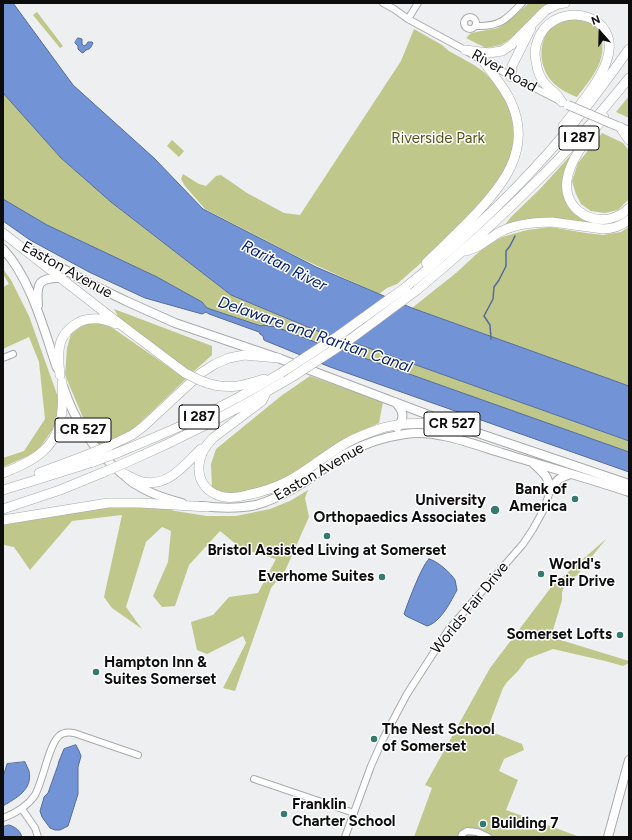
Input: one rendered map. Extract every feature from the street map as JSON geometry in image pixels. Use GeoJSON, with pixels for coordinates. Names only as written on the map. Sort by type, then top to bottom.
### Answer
{"type":"FeatureCollection","features":[{"type":"Feature","properties":{"kind":"highway"},"geometry":{"type":"LineString","coordinates":[[465,50],[489,53],[502,51],[511,45],[546,10],[558,4],[565,3]]}},
{"type":"Feature","properties":{"kind":"highway"},"geometry":{"type":"LineString","coordinates":[[544,157],[545,148],[590,91],[601,74],[607,60],[609,45],[605,30],[597,19],[584,13],[570,12],[558,16],[546,25],[538,39],[535,54],[541,78],[547,86],[565,103]]}},
{"type":"Feature","properties":{"kind":"highway"},"geometry":{"type":"LineString","coordinates":[[511,77],[514,62],[533,23]]}},
{"type":"Feature","properties":{"kind":"highway","name":"I 287"},"geometry":{"type":"LineString","coordinates":[[3,490],[39,480],[90,459],[117,453],[171,430],[258,387],[344,332],[406,287],[483,220],[509,195],[544,157],[589,103],[629,49]]}},
{"type":"Feature","properties":{"kind":"highway"},"geometry":{"type":"LineString","coordinates":[[418,277],[423,266],[487,203],[512,166],[515,157],[517,149],[518,124],[514,108],[508,96],[484,62]]}},
{"type":"Feature","properties":{"kind":"highway","name":"I 287"},"geometry":{"type":"LineString","coordinates":[[3,509],[60,490],[154,451],[266,393],[352,338],[417,290],[500,218],[548,171],[583,133],[629,78]]}},
{"type":"Feature","properties":{"kind":"highway"},"geometry":{"type":"LineString","coordinates":[[629,86],[586,141],[571,168],[568,175],[567,184],[568,193],[574,205],[580,212],[588,217],[597,220],[610,219],[622,214],[629,208]]}},
{"type":"Feature","properties":{"kind":"highway"},"geometry":{"type":"LineString","coordinates":[[620,127],[629,140]]}},
{"type":"Feature","properties":{"kind":"highway"},"geometry":{"type":"LineString","coordinates":[[462,252],[476,248],[508,229],[526,224],[557,222],[609,229],[619,226],[629,220]]}},
{"type":"Feature","properties":{"kind":"highway"},"geometry":{"type":"LineString","coordinates":[[3,233],[185,373],[207,383],[223,387],[237,387],[246,385],[280,374]]}},
{"type":"Feature","properties":{"kind":"highway"},"geometry":{"type":"LineString","coordinates":[[3,473],[36,458],[54,439],[62,415],[63,401],[59,357],[61,342],[68,330],[85,320],[92,319],[105,320],[125,328]]}},
{"type":"Feature","properties":{"kind":"highway"},"geometry":{"type":"LineString","coordinates":[[3,486],[90,459],[109,446],[132,435],[144,426],[201,373],[215,364],[229,358],[244,355],[278,358]]}},
{"type":"Feature","properties":{"kind":"highway"},"geometry":{"type":"LineString","coordinates":[[122,473],[143,482],[159,481],[174,475],[229,426],[262,401],[266,393]]}},
{"type":"Feature","properties":{"kind":"highway"},"geometry":{"type":"LineString","coordinates":[[208,444],[202,451],[198,466],[199,473],[205,487],[212,493],[219,496],[234,498],[274,488],[290,480],[348,442],[373,431],[400,424],[428,423],[463,428]]}},
{"type":"Feature","properties":{"kind":"highway"},"geometry":{"type":"LineString","coordinates":[[3,520],[108,504],[140,503],[208,507]]}},
{"type":"Feature","properties":{"kind":"main road","name":"River Road"},"geometry":{"type":"LineString","coordinates":[[565,103],[629,131]]}},
{"type":"Feature","properties":{"kind":"main road","name":"Easton Avenue"},"geometry":{"type":"LineString","coordinates":[[3,233],[91,284],[175,323],[278,358],[463,428],[629,484]]}},
{"type":"Feature","properties":{"kind":"main road","name":"Easton Avenue"},"geometry":{"type":"LineString","coordinates":[[3,249],[14,263],[27,286],[74,413],[89,440],[100,453],[129,480],[137,486],[161,496],[189,504],[208,507],[241,508],[255,505],[286,493],[344,454],[388,437],[406,433],[439,435],[470,443],[629,492]]}},
{"type":"Feature","properties":{"kind":"main road"},"geometry":{"type":"LineString","coordinates":[[39,315],[37,296],[38,287],[47,279],[61,278],[91,284]]}},
{"type":"Feature","properties":{"kind":"main road"},"geometry":{"type":"LineString","coordinates":[[388,437],[396,430],[402,418],[402,411],[395,402]]}},
{"type":"Feature","properties":{"kind":"main road"},"geometry":{"type":"LineString","coordinates":[[532,462],[547,477],[550,484],[550,491]]}},
{"type":"Feature","properties":{"kind":"main road"},"geometry":{"type":"LineString","coordinates":[[550,491],[556,481],[561,477],[571,474]]}},
{"type":"Feature","properties":{"kind":"main road"},"geometry":{"type":"LineString","coordinates":[[608,837],[629,760]]}},
{"type":"Feature","properties":{"kind":"street","name":"River Road"},"geometry":{"type":"LineString","coordinates":[[383,3],[408,19],[511,77],[565,103]]}},
{"type":"Feature","properties":{"kind":"street"},"geometry":{"type":"LineString","coordinates":[[408,19],[418,3]]}},
{"type":"Feature","properties":{"kind":"street"},"geometry":{"type":"LineString","coordinates":[[476,26],[498,24],[522,3]]}},
{"type":"Feature","properties":{"kind":"street"},"geometry":{"type":"LineString","coordinates":[[3,358],[13,354]]}},
{"type":"Feature","properties":{"kind":"street","name":"Worlds Fair Drive"},"geometry":{"type":"LineString","coordinates":[[345,837],[371,766],[383,739],[407,694],[449,629],[523,544],[544,509],[550,491]]}},
{"type":"Feature","properties":{"kind":"street"},"geometry":{"type":"LineString","coordinates":[[3,818],[22,809],[34,795],[39,787],[53,746],[60,734],[69,732],[74,733],[138,754]]}},
{"type":"Feature","properties":{"kind":"street"},"geometry":{"type":"LineString","coordinates":[[254,779],[354,814]]}},
{"type":"Feature","properties":{"kind":"street"},"geometry":{"type":"LineString","coordinates":[[22,809],[35,828],[38,837]]}},
{"type":"Feature","properties":{"kind":"street"},"geometry":{"type":"LineString","coordinates":[[461,837],[462,834],[467,831],[476,832],[488,837]]}},
{"type":"Feature","properties":{"kind":"green space"},"geometry":{"type":"Polygon","coordinates":[[[529,3],[552,3],[538,11],[516,35],[501,45],[486,48],[466,38],[471,33],[498,28],[529,3]]]}},
{"type":"Feature","properties":{"kind":"green space"},"geometry":{"type":"Polygon","coordinates":[[[37,12],[63,46],[60,48],[33,15],[37,12]]]}},
{"type":"Feature","properties":{"kind":"green space"},"geometry":{"type":"Polygon","coordinates":[[[583,19],[596,27],[602,39],[603,49],[596,71],[577,97],[569,94],[549,78],[543,66],[542,45],[547,32],[557,22],[561,20],[583,19]]]}},
{"type":"Feature","properties":{"kind":"green space","name":"Riverside Park"},"geometry":{"type":"Polygon","coordinates":[[[414,29],[484,72],[493,81],[508,102],[515,129],[512,154],[498,183],[475,209],[422,262],[397,284],[387,288],[379,294],[298,257],[205,209],[185,186],[181,179],[183,174],[199,184],[206,186],[216,176],[221,175],[247,193],[284,213],[300,215],[401,61],[414,29]]]}},
{"type":"Feature","properties":{"kind":"green space"},"geometry":{"type":"Polygon","coordinates":[[[3,93],[61,158],[111,202],[231,295],[327,335],[360,345],[629,441],[629,452],[350,353],[207,308],[202,302],[157,277],[47,225],[3,199],[3,93]]]}},
{"type":"Feature","properties":{"kind":"green space"},"geometry":{"type":"Polygon","coordinates":[[[629,96],[629,118],[616,112],[629,96]]]}},
{"type":"Feature","properties":{"kind":"green space"},"geometry":{"type":"Polygon","coordinates":[[[602,133],[623,143],[629,151],[629,199],[618,210],[605,213],[591,211],[581,204],[572,181],[578,163],[602,133]]]}},
{"type":"Feature","properties":{"kind":"green space"},"geometry":{"type":"Polygon","coordinates":[[[172,140],[184,151],[179,157],[167,146],[172,140]]]}},
{"type":"Feature","properties":{"kind":"green space"},"geometry":{"type":"Polygon","coordinates":[[[579,146],[564,181],[584,218],[629,212],[629,216],[610,226],[504,226],[511,217],[540,189],[579,146]]]}},
{"type":"Feature","properties":{"kind":"green space"},"geometry":{"type":"Polygon","coordinates":[[[550,227],[603,235],[621,232],[629,227],[629,386],[412,308],[456,273],[482,249],[502,237],[527,230],[550,227]]]}},
{"type":"Feature","properties":{"kind":"green space"},"geometry":{"type":"Polygon","coordinates":[[[3,269],[11,280],[29,316],[59,400],[57,423],[37,452],[3,467],[3,458],[24,451],[45,419],[39,362],[29,337],[3,349],[3,287],[9,284],[3,274],[3,269]]]}},
{"type":"Feature","properties":{"kind":"green space"},"geometry":{"type":"Polygon","coordinates":[[[114,309],[212,346],[212,355],[192,373],[120,320],[114,309]]]}},
{"type":"Feature","properties":{"kind":"green space"},"geometry":{"type":"Polygon","coordinates":[[[104,322],[186,379],[128,434],[99,446],[87,427],[65,375],[67,348],[71,334],[84,324],[104,322]]]}},
{"type":"Feature","properties":{"kind":"green space"},"geometry":{"type":"Polygon","coordinates":[[[310,376],[383,402],[379,423],[358,433],[313,459],[313,462],[290,477],[254,491],[220,495],[212,488],[211,464],[216,449],[281,396],[310,376]]]}},
{"type":"Feature","properties":{"kind":"green space"},"geometry":{"type":"Polygon","coordinates":[[[308,490],[305,498],[309,517],[285,571],[271,588],[235,691],[223,688],[246,643],[243,636],[207,654],[197,650],[191,622],[213,615],[229,597],[258,593],[276,559],[242,549],[220,531],[189,565],[175,606],[162,607],[153,596],[168,562],[171,531],[162,527],[146,542],[126,607],[142,629],[112,608],[104,597],[122,515],[72,521],[30,570],[14,547],[4,545],[3,547],[3,525],[102,507],[166,508],[175,511],[207,516],[236,516],[270,509],[290,501],[308,490]]]}},
{"type":"Feature","properties":{"kind":"green space"},"geometry":{"type":"Polygon","coordinates":[[[606,539],[578,574],[563,589],[562,600],[551,637],[629,661],[629,663],[623,666],[553,649],[527,659],[503,688],[487,730],[522,744],[524,750],[504,759],[499,771],[518,780],[506,810],[580,837],[414,837],[432,788],[425,785],[490,668],[552,586],[606,539]]]}},
{"type":"Feature","properties":{"kind":"water","name":"Raritan River"},"geometry":{"type":"Polygon","coordinates":[[[3,3],[13,3],[73,85],[154,158],[203,209],[316,267],[412,308],[629,386],[629,441],[360,345],[327,335],[231,295],[111,202],[61,158],[3,93],[3,3]]]}},
{"type":"Feature","properties":{"kind":"water"},"geometry":{"type":"Polygon","coordinates":[[[78,38],[82,39],[82,44],[84,46],[88,42],[92,42],[91,48],[83,53],[81,52],[75,43],[78,38]]]}},
{"type":"Feature","properties":{"kind":"water"},"geometry":{"type":"Polygon","coordinates":[[[3,199],[47,225],[157,277],[202,302],[207,308],[261,326],[276,327],[629,452],[629,472],[330,367],[266,341],[259,332],[206,312],[202,314],[145,298],[89,272],[30,240],[3,221],[3,199]]]}},
{"type":"Feature","properties":{"kind":"water"},"geometry":{"type":"Polygon","coordinates":[[[429,559],[439,564],[450,574],[455,580],[457,590],[441,616],[432,624],[427,626],[404,614],[419,575],[429,559]]]}},
{"type":"Feature","properties":{"kind":"water"},"geometry":{"type":"Polygon","coordinates":[[[76,745],[81,756],[78,767],[78,794],[68,826],[60,830],[55,830],[50,828],[42,817],[40,811],[44,797],[48,793],[64,749],[76,745]]]}},
{"type":"Feature","properties":{"kind":"water"},"geometry":{"type":"Polygon","coordinates":[[[25,762],[30,778],[26,788],[22,793],[3,806],[3,777],[7,764],[25,762]]]}},
{"type":"Feature","properties":{"kind":"water"},"geometry":{"type":"Polygon","coordinates":[[[9,825],[14,827],[22,837],[3,837],[3,827],[9,825]]]}},
{"type":"Feature","properties":{"kind":"waterway"},"geometry":{"type":"LineString","coordinates":[[491,339],[490,325],[484,316],[493,299],[494,287],[506,266],[506,251],[515,236]]}},
{"type":"Feature","properties":{"kind":"place","name":"Bank of America"},"geometry":{"type":"Point","coordinates":[575,499]}},
{"type":"Feature","properties":{"kind":"place","name":"University Orthopaedics Associates"},"geometry":{"type":"Point","coordinates":[495,510]}},
{"type":"Feature","properties":{"kind":"place","name":"Bristol Assisted Living at Somerset"},"geometry":{"type":"Point","coordinates":[327,536]}},
{"type":"Feature","properties":{"kind":"place","name":"World's Fair Drive"},"geometry":{"type":"Point","coordinates":[541,574]}},
{"type":"Feature","properties":{"kind":"place","name":"Everhome Suites"},"geometry":{"type":"Point","coordinates":[382,577]}},
{"type":"Feature","properties":{"kind":"place","name":"Somerset Lofts"},"geometry":{"type":"Point","coordinates":[620,635]}},
{"type":"Feature","properties":{"kind":"place","name":"Hampton Inn & Suites Somerset"},"geometry":{"type":"Point","coordinates":[96,672]}},
{"type":"Feature","properties":{"kind":"place","name":"The Nest School of Somerset"},"geometry":{"type":"Point","coordinates":[374,739]}},
{"type":"Feature","properties":{"kind":"place","name":"Franklin Charter School"},"geometry":{"type":"Point","coordinates":[284,814]}},
{"type":"Feature","properties":{"kind":"place","name":"Building 7"},"geometry":{"type":"Point","coordinates":[483,824]}},
{"type":"Feature","properties":{"kind":"water label","name":"Delaware and Raritan Canal"},"geometry":{"type":"Point","coordinates":[315,335]}}]}
